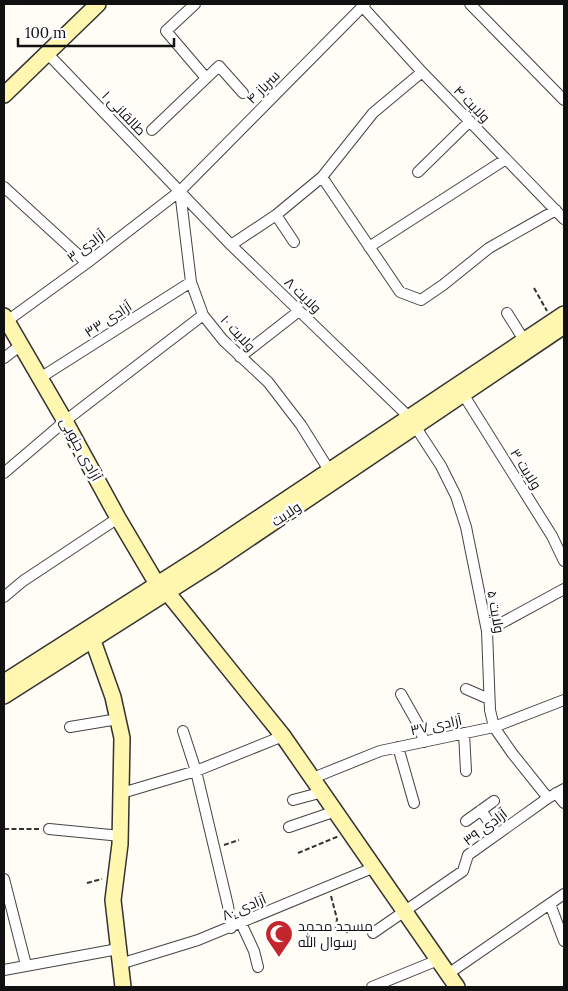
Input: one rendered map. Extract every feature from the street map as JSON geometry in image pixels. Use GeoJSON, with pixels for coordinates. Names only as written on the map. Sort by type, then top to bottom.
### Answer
{"type":"FeatureCollection","features":[{"type":"Feature","properties":{"kind":"main road"},"geometry":{"type":"LineString","coordinates":[[4,96],[98,4]]}},
{"type":"Feature","properties":{"kind":"main road","name":"آزادی جنوبی"},"geometry":{"type":"LineString","coordinates":[[5,318],[65,420],[118,518],[162,588],[283,736],[457,987]]}},
{"type":"Feature","properties":{"kind":"main road","name":"ولایت"},"geometry":{"type":"LineString","coordinates":[[4,696],[412,421],[524,340],[560,321]]}},
{"type":"Feature","properties":{"kind":"main road","name":"ولایت"},"geometry":{"type":"LineString","coordinates":[[4,682],[162,588],[203,555],[329,470],[412,421],[463,394],[560,321]]}},
{"type":"Feature","properties":{"kind":"main road"},"geometry":{"type":"LineString","coordinates":[[92,638],[113,697],[122,738],[120,836],[113,900],[123,987]]}},
{"type":"Feature","properties":{"kind":"street"},"geometry":{"type":"LineString","coordinates":[[195,4],[166,31],[206,78]]}},
{"type":"Feature","properties":{"kind":"street"},"geometry":{"type":"LineString","coordinates":[[470,4],[564,100]]}},
{"type":"Feature","properties":{"kind":"street","name":"ولایت ۴"},"geometry":{"type":"LineString","coordinates":[[364,5],[422,72],[564,219]]}},
{"type":"Feature","properties":{"kind":"street","name":"سرباز ۴"},"geometry":{"type":"LineString","coordinates":[[180,191],[364,5]]}},
{"type":"Feature","properties":{"kind":"street","name":"طالقانی ۱"},"geometry":{"type":"LineString","coordinates":[[48,54],[180,191]]}},
{"type":"Feature","properties":{"kind":"street"},"geometry":{"type":"LineString","coordinates":[[152,130],[218,66],[243,93]]}},
{"type":"Feature","properties":{"kind":"street"},"geometry":{"type":"LineString","coordinates":[[231,245],[276,215],[322,177],[373,114],[422,72]]}},
{"type":"Feature","properties":{"kind":"street"},"geometry":{"type":"LineString","coordinates":[[418,172],[470,121]]}},
{"type":"Feature","properties":{"kind":"street"},"geometry":{"type":"LineString","coordinates":[[369,247],[506,158]]}},
{"type":"Feature","properties":{"kind":"street"},"geometry":{"type":"LineString","coordinates":[[322,177],[400,292],[421,300],[489,248],[556,210]]}},
{"type":"Feature","properties":{"kind":"street"},"geometry":{"type":"LineString","coordinates":[[4,187],[87,263]]}},
{"type":"Feature","properties":{"kind":"street","name":"ولایت ۸"},"geometry":{"type":"LineString","coordinates":[[180,191],[231,245],[412,421]]}},
{"type":"Feature","properties":{"kind":"street","name":"آزادی ۳"},"geometry":{"type":"LineString","coordinates":[[5,318],[87,263],[180,191]]}},
{"type":"Feature","properties":{"kind":"street","name":"ولایت ۱۰"},"geometry":{"type":"LineString","coordinates":[[180,191],[191,282],[203,315],[223,340],[268,382],[301,425],[329,470]]}},
{"type":"Feature","properties":{"kind":"street"},"geometry":{"type":"LineString","coordinates":[[276,215],[294,242]]}},
{"type":"Feature","properties":{"kind":"street","name":"آزادی ۳۳"},"geometry":{"type":"LineString","coordinates":[[40,378],[191,282]]}},
{"type":"Feature","properties":{"kind":"street"},"geometry":{"type":"LineString","coordinates":[[240,357],[299,311]]}},
{"type":"Feature","properties":{"kind":"street"},"geometry":{"type":"LineString","coordinates":[[507,313],[524,340]]}},
{"type":"Feature","properties":{"kind":"street"},"geometry":{"type":"LineString","coordinates":[[4,473],[65,420],[203,315]]}},
{"type":"Feature","properties":{"kind":"street"},"geometry":{"type":"LineString","coordinates":[[4,358],[21,345]]}},
{"type":"Feature","properties":{"kind":"street","name":"ولایت ۳"},"geometry":{"type":"LineString","coordinates":[[463,394],[552,536],[564,561]]}},
{"type":"Feature","properties":{"kind":"street","name":"ولایت ۵"},"geometry":{"type":"LineString","coordinates":[[412,421],[440,466],[459,504],[466,527],[487,631],[490,710],[494,727],[512,753],[556,793],[564,803]]}},
{"type":"Feature","properties":{"kind":"street"},"geometry":{"type":"LineString","coordinates":[[4,597],[23,581],[118,518]]}},
{"type":"Feature","properties":{"kind":"street"},"geometry":{"type":"LineString","coordinates":[[487,631],[564,589]]}},
{"type":"Feature","properties":{"kind":"street"},"geometry":{"type":"LineString","coordinates":[[466,689],[490,699]]}},
{"type":"Feature","properties":{"kind":"street"},"geometry":{"type":"LineString","coordinates":[[401,694],[418,726],[424,742]]}},
{"type":"Feature","properties":{"kind":"street","name":"آزادی ۳۷"},"geometry":{"type":"LineString","coordinates":[[313,778],[380,751],[494,727],[564,700]]}},
{"type":"Feature","properties":{"kind":"street"},"geometry":{"type":"LineString","coordinates":[[70,727],[118,719]]}},
{"type":"Feature","properties":{"kind":"street"},"geometry":{"type":"LineString","coordinates":[[183,731],[196,771],[231,928]]}},
{"type":"Feature","properties":{"kind":"street"},"geometry":{"type":"LineString","coordinates":[[464,733],[466,770]]}},
{"type":"Feature","properties":{"kind":"street"},"geometry":{"type":"LineString","coordinates":[[122,793],[196,771],[283,736]]}},
{"type":"Feature","properties":{"kind":"street"},"geometry":{"type":"LineString","coordinates":[[398,747],[414,803]]}},
{"type":"Feature","properties":{"kind":"street"},"geometry":{"type":"LineString","coordinates":[[293,800],[323,792]]}},
{"type":"Feature","properties":{"kind":"street","name":"آزادی ۳۹"},"geometry":{"type":"LineString","coordinates":[[373,933],[462,871],[468,855],[556,793]]}},
{"type":"Feature","properties":{"kind":"street"},"geometry":{"type":"LineString","coordinates":[[466,821],[494,801]]}},
{"type":"Feature","properties":{"kind":"street"},"geometry":{"type":"LineString","coordinates":[[481,810],[497,834]]}},
{"type":"Feature","properties":{"kind":"street"},"geometry":{"type":"LineString","coordinates":[[289,827],[336,811]]}},
{"type":"Feature","properties":{"kind":"street"},"geometry":{"type":"LineString","coordinates":[[49,829],[120,836]]}},
{"type":"Feature","properties":{"kind":"street","name":"آزادی ۸۰"},"geometry":{"type":"LineString","coordinates":[[4,970],[26,965],[119,956],[198,940],[375,867]]}},
{"type":"Feature","properties":{"kind":"street"},"geometry":{"type":"LineString","coordinates":[[4,879],[26,965]]}},
{"type":"Feature","properties":{"kind":"street"},"geometry":{"type":"LineString","coordinates":[[448,974],[564,894]]}},
{"type":"Feature","properties":{"kind":"street"},"geometry":{"type":"LineString","coordinates":[[550,904],[564,941]]}},
{"type":"Feature","properties":{"kind":"street"},"geometry":{"type":"LineString","coordinates":[[242,923],[254,951],[258,967]]}},
{"type":"Feature","properties":{"kind":"street"},"geometry":{"type":"LineString","coordinates":[[372,987],[438,960]]}},
{"type":"Feature","properties":{"kind":"path"},"geometry":{"type":"LineString","coordinates":[[534,288],[560,321]]}},
{"type":"Feature","properties":{"kind":"path"},"geometry":{"type":"LineString","coordinates":[[4,829],[49,829]]}},
{"type":"Feature","properties":{"kind":"path"},"geometry":{"type":"LineString","coordinates":[[298,853],[350,831]]}},
{"type":"Feature","properties":{"kind":"path"},"geometry":{"type":"LineString","coordinates":[[214,848],[239,840]]}},
{"type":"Feature","properties":{"kind":"path"},"geometry":{"type":"LineString","coordinates":[[329,886],[337,919],[336,933]]}},
{"type":"Feature","properties":{"kind":"place","name":"مسجد محمد رسوال الله"},"geometry":{"type":"Point","coordinates":[279,958]}}]}
